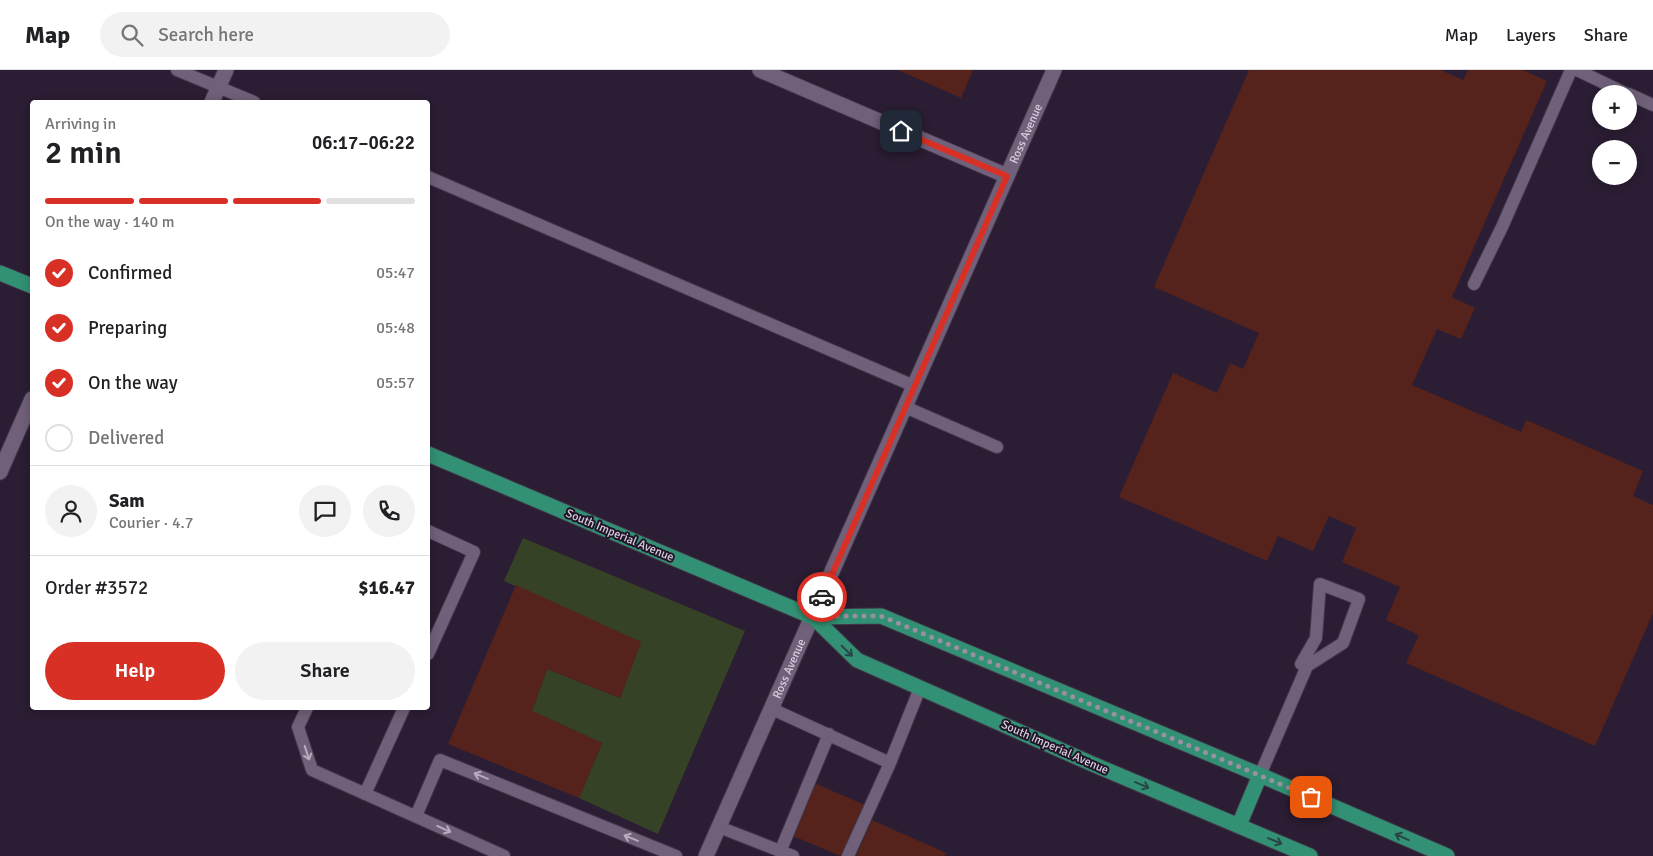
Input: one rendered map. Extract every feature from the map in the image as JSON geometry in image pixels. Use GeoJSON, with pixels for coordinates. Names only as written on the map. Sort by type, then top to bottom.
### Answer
{"type":"FeatureCollection","features":[{"type":"Feature","properties":{"kind":"highway"},"geometry":{"type":"LineString","coordinates":[[0,273],[30,285]]}},
{"type":"Feature","properties":{"kind":"highway","name":"South Imperial Avenue"},"geometry":{"type":"LineString","coordinates":[[430,455],[813,616],[857,660],[1097,766],[1310,856]]}},
{"type":"Feature","properties":{"kind":"highway","name":"South Imperial Avenue"},"geometry":{"type":"LineString","coordinates":[[813,616],[881,616],[1260,775],[1447,856]]}},
{"type":"Feature","properties":{"kind":"highway"},"geometry":{"type":"LineString","coordinates":[[1239,826],[1260,775]]}},
{"type":"Feature","properties":{"kind":"street"},"geometry":{"type":"LineString","coordinates":[[213,100],[226,70]]}},
{"type":"Feature","properties":{"kind":"street"},"geometry":{"type":"LineString","coordinates":[[760,70],[1007,176]]}},
{"type":"Feature","properties":{"kind":"street","name":"Ross Avenue"},"geometry":{"type":"LineString","coordinates":[[706,856],[1054,70]]}},
{"type":"Feature","properties":{"kind":"street"},"geometry":{"type":"LineString","coordinates":[[0,472],[30,404]]}},
{"type":"Feature","properties":{"kind":"lane"},"geometry":{"type":"LineString","coordinates":[[177,70],[249,100]]}},
{"type":"Feature","properties":{"kind":"lane"},"geometry":{"type":"LineString","coordinates":[[1474,284],[1502,227],[1571,70]]}},
{"type":"Feature","properties":{"kind":"lane"},"geometry":{"type":"LineString","coordinates":[[1577,70],[1609,85]]}},
{"type":"Feature","properties":{"kind":"lane"},"geometry":{"type":"LineString","coordinates":[[1637,98],[1653,105]]}},
{"type":"Feature","properties":{"kind":"lane"},"geometry":{"type":"LineString","coordinates":[[430,178],[914,386]]}},
{"type":"Feature","properties":{"kind":"lane"},"geometry":{"type":"LineString","coordinates":[[905,407],[997,447]]}},
{"type":"Feature","properties":{"kind":"lane"},"geometry":{"type":"LineString","coordinates":[[430,531],[474,552],[430,650]]}},
{"type":"Feature","properties":{"kind":"lane"},"geometry":{"type":"LineString","coordinates":[[1260,775],[1307,666],[1343,643],[1359,599],[1320,584],[1316,638],[1301,664]]}},
{"type":"Feature","properties":{"kind":"lane"},"geometry":{"type":"LineString","coordinates":[[848,856],[890,763],[920,688]]}},
{"type":"Feature","properties":{"kind":"lane"},"geometry":{"type":"LineString","coordinates":[[772,709],[890,763]]}},
{"type":"Feature","properties":{"kind":"lane"},"geometry":{"type":"LineString","coordinates":[[306,710],[298,727],[312,770],[504,856]]}},
{"type":"Feature","properties":{"kind":"lane"},"geometry":{"type":"LineString","coordinates":[[365,794],[403,710]]}},
{"type":"Feature","properties":{"kind":"lane"},"geometry":{"type":"LineString","coordinates":[[780,852],[829,734]]}},
{"type":"Feature","properties":{"kind":"lane"},"geometry":{"type":"LineString","coordinates":[[416,816],[440,760],[676,856]]}},
{"type":"Feature","properties":{"kind":"lane"},"geometry":{"type":"LineString","coordinates":[[719,827],[793,856]]}},
{"type":"Feature","properties":{"kind":"green space"},"geometry":{"type":"Polygon","coordinates":[[[523,538],[745,631],[658,834],[579,798],[602,743],[532,711],[547,669],[620,698],[641,642],[504,581],[523,538]]]}},
{"type":"Feature","properties":{"kind":"building"},"geometry":{"type":"Polygon","coordinates":[[[898,70],[973,70],[961,98],[898,70]]]}},
{"type":"Feature","properties":{"kind":"building"},"geometry":{"type":"Polygon","coordinates":[[[1249,70],[1441,70],[1463,80],[1468,70],[1523,70],[1547,81],[1452,297],[1475,308],[1461,339],[1437,329],[1412,385],[1521,432],[1526,420],[1643,471],[1633,496],[1653,505],[1653,613],[1595,746],[1406,663],[1419,635],[1386,620],[1400,587],[1342,562],[1356,528],[1329,516],[1313,551],[1278,536],[1267,561],[1119,497],[1173,373],[1217,393],[1230,363],[1243,369],[1259,333],[1154,287],[1249,70]]]}},
{"type":"Feature","properties":{"kind":"building"},"geometry":{"type":"Polygon","coordinates":[[[516,585],[641,642],[620,698],[547,669],[532,711],[602,743],[579,798],[448,744],[516,585]]]}},
{"type":"Feature","properties":{"kind":"building"},"geometry":{"type":"Polygon","coordinates":[[[814,783],[865,805],[843,856],[791,835],[814,783]]]}},
{"type":"Feature","properties":{"kind":"building"},"geometry":{"type":"Polygon","coordinates":[[[872,820],[946,853],[944,856],[856,856],[872,820]]]}},
{"type":"Feature","properties":{"kind":"way so far"},"geometry":{"type":"LineString","coordinates":[[822,597],[813,616],[881,616],[1311,797]]}},
{"type":"Feature","properties":{"kind":"route"},"geometry":{"type":"LineString","coordinates":[[822,597],[1007,176],[901,131]]}}]}
